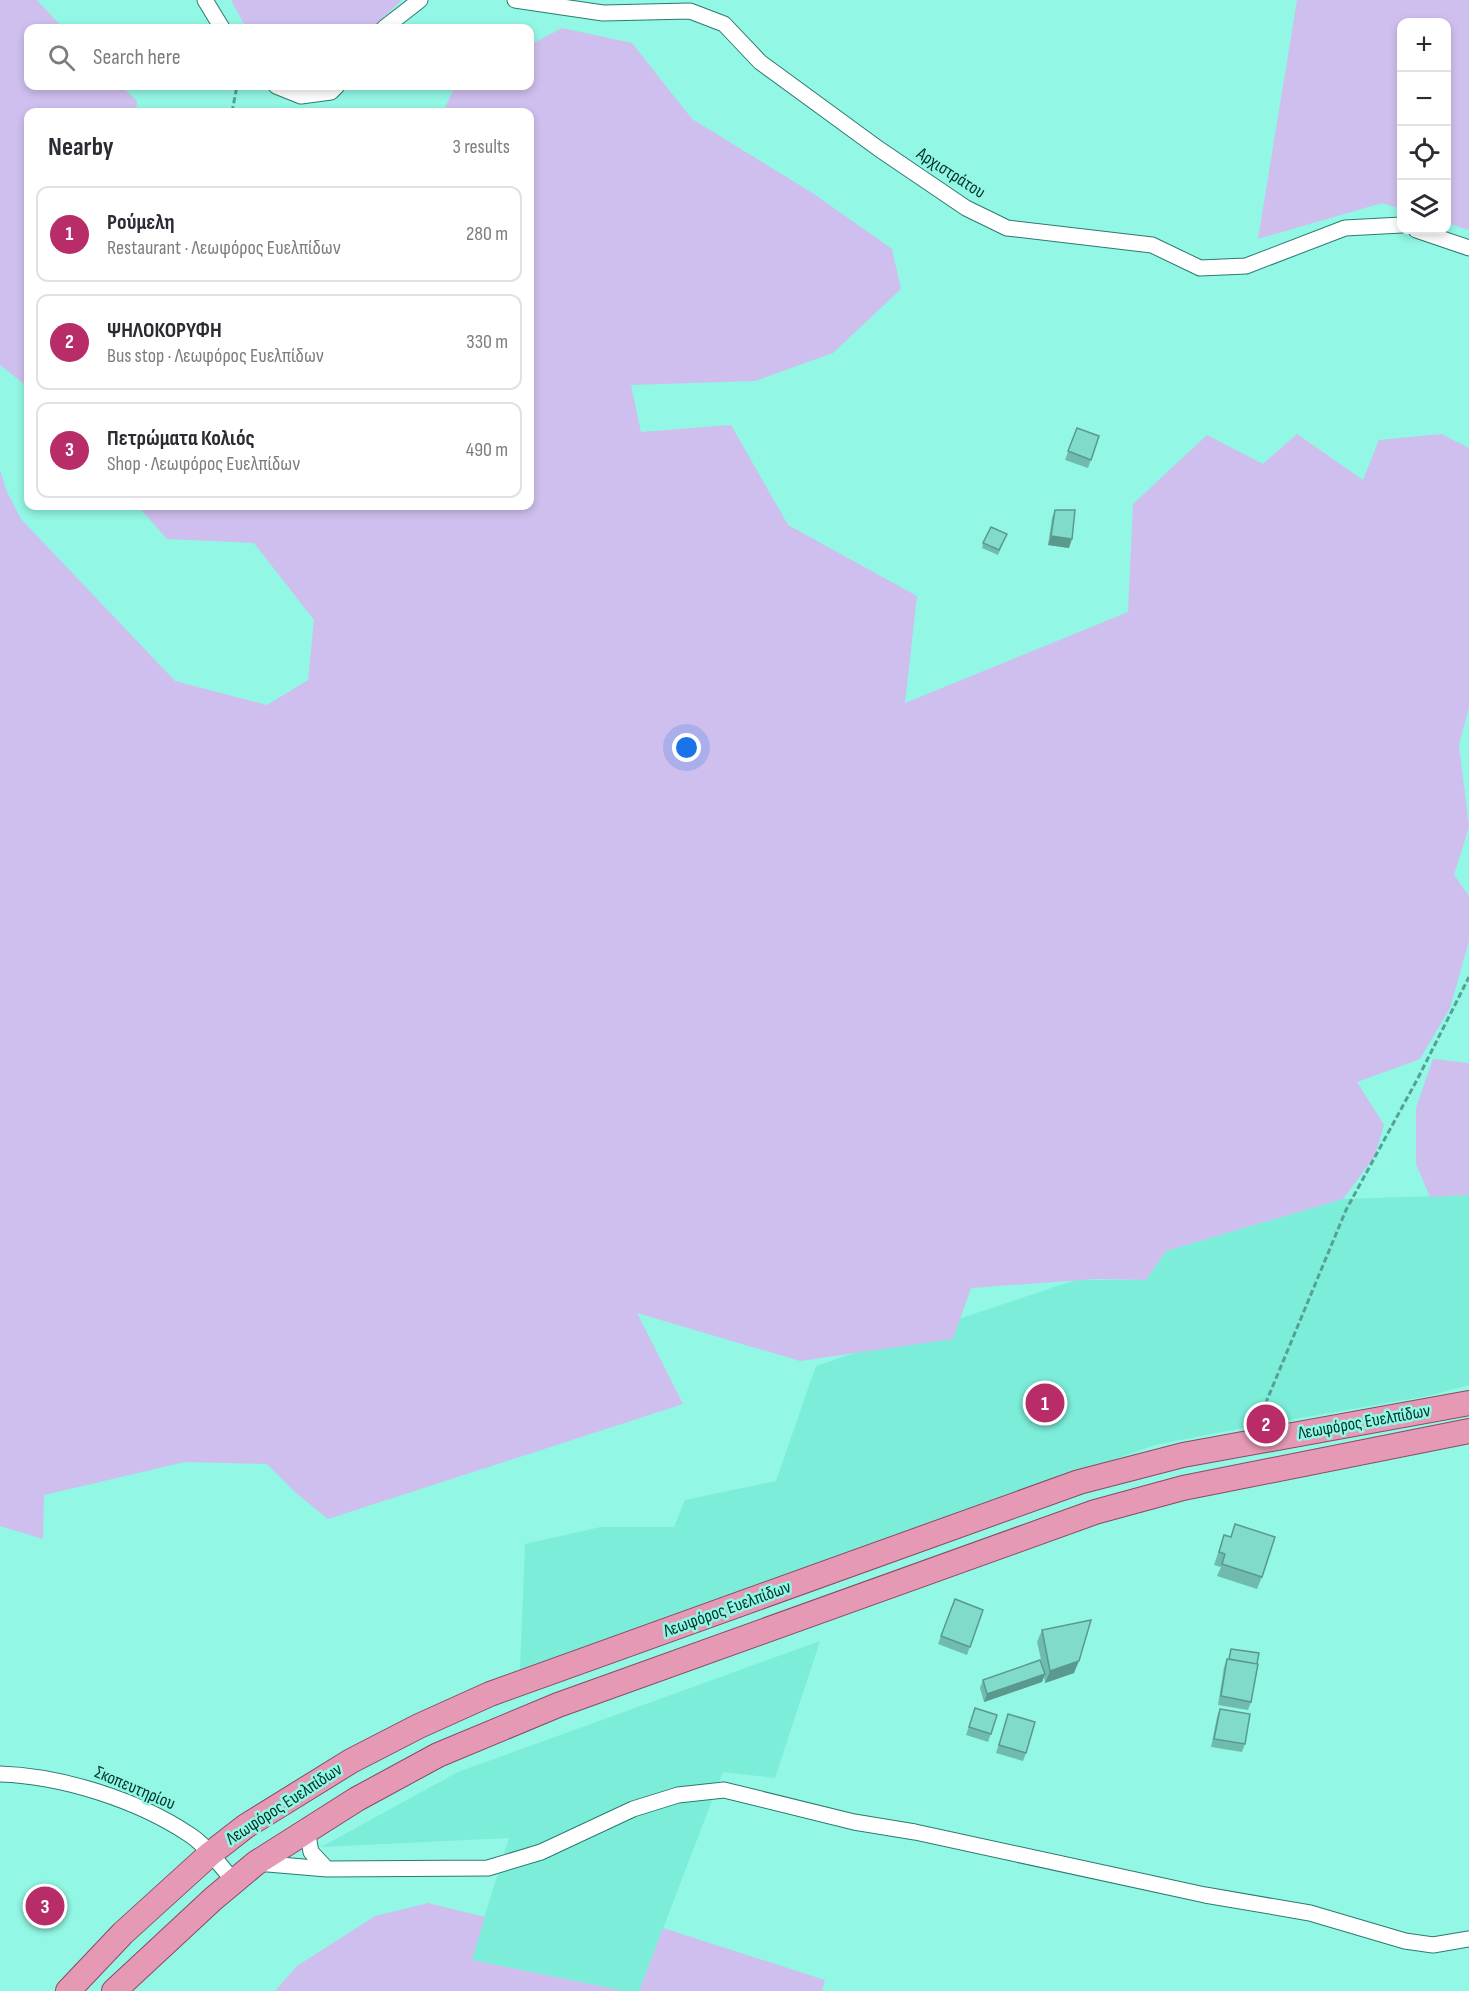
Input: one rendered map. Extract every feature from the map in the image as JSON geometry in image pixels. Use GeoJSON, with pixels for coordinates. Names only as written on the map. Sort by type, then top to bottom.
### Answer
{"type":"FeatureCollection","features":[{"type":"Feature","properties":{"kind":"main road","name":"Λεωφόρος Ευελπίδων"},"geometry":{"type":"LineString","coordinates":[[68,1991],[123,1933],[210,1854],[246,1826],[351,1761],[419,1726],[490,1694],[1068,1486],[1183,1455],[1469,1403]]}},
{"type":"Feature","properties":{"kind":"main road","name":"Λεωφόρος Ευελπίδων"},"geometry":{"type":"LineString","coordinates":[[114,1991],[256,1863],[357,1799],[438,1755],[558,1706],[1095,1512],[1183,1488],[1469,1431]]}},
{"type":"Feature","properties":{"kind":"street"},"geometry":{"type":"LineString","coordinates":[[205,0],[220,24]]}},
{"type":"Feature","properties":{"kind":"street"},"geometry":{"type":"LineString","coordinates":[[389,24],[420,0]]}},
{"type":"Feature","properties":{"kind":"street","name":"Αρχιστράτου"},"geometry":{"type":"LineString","coordinates":[[515,0],[603,13],[690,11],[724,24],[760,63],[879,149],[966,208],[1007,228],[1152,245],[1200,268],[1246,266],[1345,228],[1397,225]]}},
{"type":"Feature","properties":{"kind":"street"},"geometry":{"type":"LineString","coordinates":[[286,90],[301,96],[333,90]]}},
{"type":"Feature","properties":{"kind":"street"},"geometry":{"type":"LineString","coordinates":[[1428,234],[1469,248]]}},
{"type":"Feature","properties":{"kind":"street","name":"Σκοπευτηρίου"},"geometry":{"type":"LineString","coordinates":[[0,1774],[24,1775],[82,1786],[125,1802],[191,1835],[234,1881]]}},
{"type":"Feature","properties":{"kind":"street"},"geometry":{"type":"LineString","coordinates":[[256,1863],[327,1869],[488,1868],[541,1852],[633,1809],[678,1795],[724,1790],[854,1822],[915,1832],[1204,1895],[1310,1913],[1405,1941],[1433,1945],[1469,1939]]}},
{"type":"Feature","properties":{"kind":"street"},"geometry":{"type":"LineString","coordinates":[[307,1830],[311,1852],[327,1869]]}},
{"type":"Feature","properties":{"kind":"path"},"geometry":{"type":"LineString","coordinates":[[233,108],[236,90]]}},
{"type":"Feature","properties":{"kind":"path"},"geometry":{"type":"LineString","coordinates":[[1262,1412],[1346,1210],[1418,1078],[1469,977]]}},
{"type":"Feature","properties":{"kind":"shaded area"},"geometry":{"type":"Polygon","coordinates":[[[0,0],[37,0],[59,24],[24,24],[24,90],[125,90],[137,101],[136,108],[24,108],[24,384],[0,365],[0,0]]]}},
{"type":"Feature","properties":{"kind":"shaded area"},"geometry":{"type":"Polygon","coordinates":[[[231,0],[402,0],[376,24],[244,24],[231,0]]]}},
{"type":"Feature","properties":{"kind":"shaded area"},"geometry":{"type":"Polygon","coordinates":[[[1297,0],[1469,0],[1469,230],[1451,224],[1451,18],[1397,18],[1397,208],[1382,203],[1258,239],[1297,0]]]}},
{"type":"Feature","properties":{"kind":"shaded area"},"geometry":{"type":"Polygon","coordinates":[[[562,28],[632,43],[692,119],[814,194],[892,249],[901,289],[833,353],[755,381],[631,385],[641,432],[731,425],[788,525],[917,596],[905,703],[1128,612],[1133,504],[1207,435],[1263,464],[1297,434],[1363,480],[1379,440],[1441,434],[1469,448],[1469,707],[1459,745],[1469,827],[1454,875],[1469,896],[1469,941],[1450,1008],[1420,1059],[1357,1082],[1384,1125],[1375,1156],[1343,1199],[1166,1251],[1146,1280],[1096,1279],[971,1288],[953,1339],[800,1361],[637,1313],[683,1404],[328,1519],[296,1493],[267,1464],[185,1462],[44,1495],[43,1539],[0,1526],[0,470],[7,492],[21,519],[175,681],[267,705],[308,680],[314,620],[254,543],[167,539],[142,510],[534,510],[534,108],[445,108],[453,90],[534,90],[534,43],[562,28]]]}},
{"type":"Feature","properties":{"kind":"shaded area"},"geometry":{"type":"Polygon","coordinates":[[[1433,1059],[1469,1063],[1469,1195],[1430,1197],[1416,1164],[1416,1108],[1433,1059]]]}},
{"type":"Feature","properties":{"kind":"shaded area"},"geometry":{"type":"Polygon","coordinates":[[[1469,1195],[1469,1385],[1428,1396],[1155,1445],[520,1671],[525,1544],[601,1527],[674,1527],[685,1500],[776,1481],[816,1366],[1076,1280],[1146,1280],[1166,1251],[1343,1199],[1469,1195]]]}},
{"type":"Feature","properties":{"kind":"shaded area"},"geometry":{"type":"Polygon","coordinates":[[[820,1641],[775,1778],[723,1772],[639,1991],[624,1991],[471,1960],[509,1838],[321,1847],[458,1772],[820,1641]]]}},
{"type":"Feature","properties":{"kind":"shaded area"},"geometry":{"type":"Polygon","coordinates":[[[428,1903],[485,1917],[472,1960],[624,1991],[275,1991],[297,1966],[375,1916],[428,1903]]]}},
{"type":"Feature","properties":{"kind":"shaded area"},"geometry":{"type":"Polygon","coordinates":[[[663,1928],[825,1980],[822,1991],[639,1991],[663,1928]]]}},
{"type":"Feature","properties":{"kind":"building"},"geometry":{"type":"Polygon","coordinates":[[[1077,428],[1099,436],[1091,460],[1068,451],[1077,428]]]}},
{"type":"Feature","properties":{"kind":"building"},"geometry":{"type":"Polygon","coordinates":[[[1055,510],[1075,510],[1072,539],[1051,536],[1055,510]]]}},
{"type":"Feature","properties":{"kind":"building"},"geometry":{"type":"Polygon","coordinates":[[[991,527],[1007,534],[999,550],[983,543],[991,527]]]}},
{"type":"Feature","properties":{"kind":"building"},"geometry":{"type":"Polygon","coordinates":[[[1235,1524],[1275,1537],[1262,1577],[1222,1564],[1225,1554],[1219,1552],[1224,1535],[1231,1537],[1235,1524]]]}},
{"type":"Feature","properties":{"kind":"building"},"geometry":{"type":"Polygon","coordinates":[[[955,1599],[983,1610],[970,1647],[941,1636],[955,1599]]]}},
{"type":"Feature","properties":{"kind":"building"},"geometry":{"type":"Polygon","coordinates":[[[1091,1620],[1079,1661],[1050,1671],[1042,1630],[1091,1620]]]}},
{"type":"Feature","properties":{"kind":"building"},"geometry":{"type":"Polygon","coordinates":[[[1231,1649],[1259,1653],[1257,1664],[1229,1659],[1231,1649]]]}},
{"type":"Feature","properties":{"kind":"building"},"geometry":{"type":"Polygon","coordinates":[[[1227,1659],[1258,1664],[1251,1702],[1221,1696],[1227,1659]]]}},
{"type":"Feature","properties":{"kind":"building"},"geometry":{"type":"Polygon","coordinates":[[[1040,1660],[1045,1674],[987,1694],[983,1680],[1040,1660]]]}},
{"type":"Feature","properties":{"kind":"building"},"geometry":{"type":"Polygon","coordinates":[[[975,1708],[997,1715],[991,1734],[969,1727],[975,1708]]]}},
{"type":"Feature","properties":{"kind":"building"},"geometry":{"type":"Polygon","coordinates":[[[1220,1709],[1250,1714],[1245,1744],[1214,1739],[1220,1709]]]}},
{"type":"Feature","properties":{"kind":"building"},"geometry":{"type":"Polygon","coordinates":[[[1008,1714],[1035,1722],[1026,1753],[999,1745],[1008,1714]]]}},
{"type":"Feature","properties":{"kind":"place","name":"Ρούμελη"},"geometry":{"type":"Point","coordinates":[1045,1403]}},
{"type":"Feature","properties":{"kind":"place","name":"ΨΗΛΟΚΟΡΥΦΗ"},"geometry":{"type":"Point","coordinates":[1266,1424]}},
{"type":"Feature","properties":{"kind":"place","name":"Πετρώματα Κολιός"},"geometry":{"type":"Point","coordinates":[45,1906]}}]}
